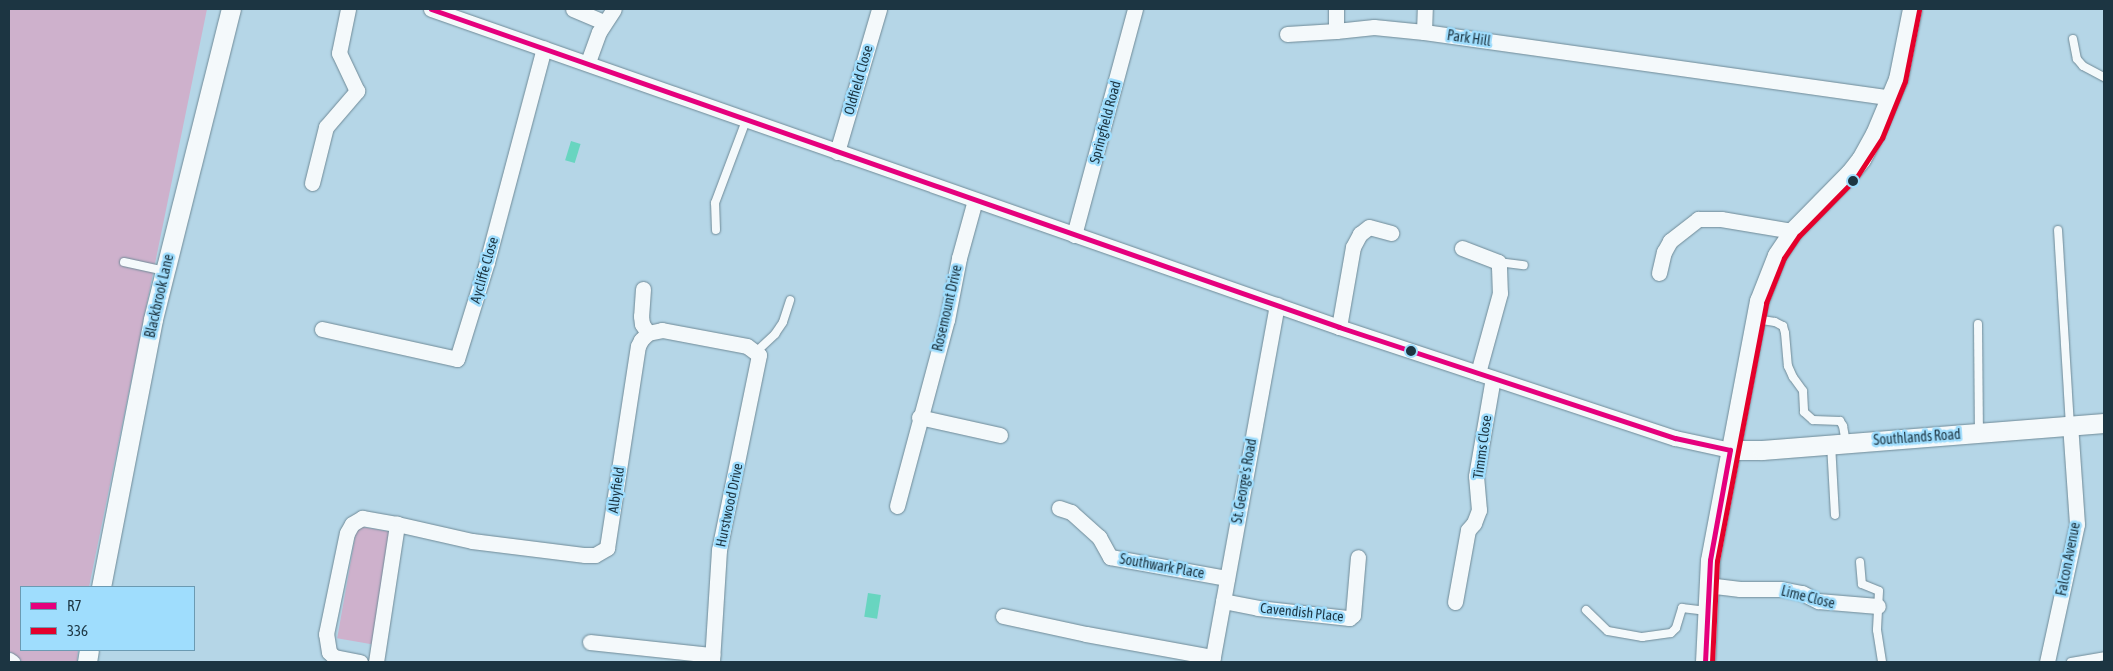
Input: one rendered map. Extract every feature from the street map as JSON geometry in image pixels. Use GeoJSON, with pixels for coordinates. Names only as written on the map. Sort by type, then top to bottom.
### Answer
{"type":"FeatureCollection","features":[{"type":"Feature","properties":{"kind":"street","name":"Blackbrook Lane"},"geometry":{"type":"LineString","coordinates":[[101,586],[138,393],[165,271],[231,9]]}},
{"type":"Feature","properties":{"kind":"street"},"geometry":{"type":"LineString","coordinates":[[312,183],[326,127],[357,91],[339,53],[348,9]]}},
{"type":"Feature","properties":{"kind":"street"},"geometry":{"type":"LineString","coordinates":[[573,9],[604,22]]}},
{"type":"Feature","properties":{"kind":"street"},"geometry":{"type":"LineString","coordinates":[[588,62],[604,22],[614,9]]}},
{"type":"Feature","properties":{"kind":"street","name":"Oldfield Close"},"geometry":{"type":"LineString","coordinates":[[837,152],[879,9]]}},
{"type":"Feature","properties":{"kind":"street","name":"Springfield Road"},"geometry":{"type":"LineString","coordinates":[[1074,235],[1135,9]]}},
{"type":"Feature","properties":{"kind":"street"},"geometry":{"type":"LineString","coordinates":[[1336,9],[1336,31]]}},
{"type":"Feature","properties":{"kind":"street"},"geometry":{"type":"LineString","coordinates":[[1424,32],[1425,9]]}},
{"type":"Feature","properties":{"kind":"street"},"geometry":{"type":"LineString","coordinates":[[1706,662],[1707,585],[1714,532],[1756,319],[1767,276],[1792,231],[1861,159],[1892,98],[1902,62],[1912,9]]}},
{"type":"Feature","properties":{"kind":"street"},"geometry":{"type":"LineString","coordinates":[[438,10],[747,118],[837,152],[1339,327],[1675,438],[1730,450]]}},
{"type":"Feature","properties":{"kind":"street","name":"Park Hill"},"geometry":{"type":"LineString","coordinates":[[1287,34],[1374,27],[1424,32],[1892,98]]}},
{"type":"Feature","properties":{"kind":"street","name":"Aycliffe Close"},"geometry":{"type":"LineString","coordinates":[[322,329],[457,359],[487,262],[544,48]]}},
{"type":"Feature","properties":{"kind":"street","name":"Rosemount Drive"},"geometry":{"type":"LineString","coordinates":[[897,506],[919,417],[947,320],[958,258],[975,200]]}},
{"type":"Feature","properties":{"kind":"street"},"geometry":{"type":"LineString","coordinates":[[1659,273],[1664,252],[1670,241],[1698,219],[1721,219],[1792,231]]}},
{"type":"Feature","properties":{"kind":"street"},"geometry":{"type":"LineString","coordinates":[[1339,327],[1354,247],[1360,234],[1369,227],[1391,233]]}},
{"type":"Feature","properties":{"kind":"street"},"geometry":{"type":"LineString","coordinates":[[1462,248],[1498,262],[1500,294],[1478,373]]}},
{"type":"Feature","properties":{"kind":"street"},"geometry":{"type":"LineString","coordinates":[[643,289],[641,316],[642,324],[648,333],[662,330],[747,346],[756,351]]}},
{"type":"Feature","properties":{"kind":"street","name":"St. George's Road"},"geometry":{"type":"LineString","coordinates":[[1004,616],[1212,660],[1277,305]]}},
{"type":"Feature","properties":{"kind":"street","name":"Albyfield"},"geometry":{"type":"LineString","coordinates":[[360,662],[334,657],[329,652],[326,634],[347,533],[352,524],[362,518],[472,541],[586,555],[603,552],[609,541],[638,346],[648,333]]}},
{"type":"Feature","properties":{"kind":"street","name":"Hurstwood Drive"},"geometry":{"type":"LineString","coordinates":[[712,659],[719,550],[760,361],[756,351]]}},
{"type":"Feature","properties":{"kind":"street","name":"Timms Close"},"geometry":{"type":"LineString","coordinates":[[1455,602],[1468,530],[1474,523],[1479,510],[1476,476],[1494,378]]}},
{"type":"Feature","properties":{"kind":"street"},"geometry":{"type":"LineString","coordinates":[[919,417],[1000,435]]}},
{"type":"Feature","properties":{"kind":"street","name":"Southlands Road"},"geometry":{"type":"LineString","coordinates":[[1730,450],[1838,444],[2104,423]]}},
{"type":"Feature","properties":{"kind":"street","name":"Falcon Avenue"},"geometry":{"type":"LineString","coordinates":[[2047,662],[2077,524],[2070,426]]}},
{"type":"Feature","properties":{"kind":"street","name":"Southwark Place"},"geometry":{"type":"LineString","coordinates":[[1060,508],[1072,512],[1099,537],[1110,557],[1227,578]]}},
{"type":"Feature","properties":{"kind":"street"},"geometry":{"type":"LineString","coordinates":[[376,662],[397,524]]}},
{"type":"Feature","properties":{"kind":"street","name":"Cavendish Place"},"geometry":{"type":"LineString","coordinates":[[1223,601],[1258,608],[1348,618],[1353,615],[1358,558]]}},
{"type":"Feature","properties":{"kind":"street","name":"Lime Close"},"geometry":{"type":"LineString","coordinates":[[1707,585],[1740,589],[1780,589],[1802,593],[1818,601],[1878,606]]}},
{"type":"Feature","properties":{"kind":"street"},"geometry":{"type":"LineString","coordinates":[[590,642],[712,659]]}},
{"type":"Feature","properties":{"kind":"lane"},"geometry":{"type":"LineString","coordinates":[[2073,39],[2077,59],[2083,66],[2104,77]]}},
{"type":"Feature","properties":{"kind":"lane"},"geometry":{"type":"LineString","coordinates":[[716,230],[715,203],[747,118]]}},
{"type":"Feature","properties":{"kind":"lane"},"geometry":{"type":"LineString","coordinates":[[2058,230],[2070,426]]}},
{"type":"Feature","properties":{"kind":"lane"},"geometry":{"type":"LineString","coordinates":[[124,262],[165,271]]}},
{"type":"Feature","properties":{"kind":"lane"},"geometry":{"type":"LineString","coordinates":[[1498,262],[1524,265]]}},
{"type":"Feature","properties":{"kind":"lane"},"geometry":{"type":"LineString","coordinates":[[756,351],[775,334],[783,322],[790,300]]}},
{"type":"Feature","properties":{"kind":"lane"},"geometry":{"type":"LineString","coordinates":[[1756,319],[1775,322],[1782,326],[1785,332],[1789,371],[1804,391],[1804,412],[1813,420],[1840,421],[1843,426],[1838,444],[1836,515]]}},
{"type":"Feature","properties":{"kind":"lane"},"geometry":{"type":"LineString","coordinates":[[1978,324],[1979,433]]}},
{"type":"Feature","properties":{"kind":"lane"},"geometry":{"type":"LineString","coordinates":[[1860,562],[1862,584],[1879,591],[1877,630],[1882,662]]}},
{"type":"Feature","properties":{"kind":"lane"},"geometry":{"type":"LineString","coordinates":[[1586,610],[1608,631],[1642,637],[1671,633],[1676,628],[1682,608],[1707,610]]}},
{"type":"Feature","properties":{"kind":"lane"},"geometry":{"type":"LineString","coordinates":[[2071,662],[2104,656]]}},
{"type":"Feature","properties":{"kind":"shaded area"},"geometry":{"type":"Polygon","coordinates":[[[9,9],[207,9],[89,586],[20,586],[20,651],[78,651],[77,662],[23,662],[9,651],[9,9]]]}},
{"type":"Feature","properties":{"kind":"shaded area"},"geometry":{"type":"Polygon","coordinates":[[[571,141],[581,144],[575,163],[565,160],[571,141]]]}},
{"type":"Feature","properties":{"kind":"shaded area"},"geometry":{"type":"Polygon","coordinates":[[[357,526],[391,532],[372,644],[337,638],[357,526]]]}},
{"type":"Feature","properties":{"kind":"shaded area"},"geometry":{"type":"Polygon","coordinates":[[[868,593],[881,595],[877,619],[864,617],[868,593]]]}},
{"type":"Feature","properties":{"kind":"transit line","name":"R7"},"geometry":{"type":"LineString","coordinates":[[431,9],[1339,327],[1675,438],[1730,450]]}},
{"type":"Feature","properties":{"kind":"transit line","name":"336"},"geometry":{"type":"LineString","coordinates":[[1712,662],[1717,561],[1766,303],[1784,258],[1799,236],[1856,178],[1882,138],[1905,81],[1919,10]]}},
{"type":"Feature","properties":{"kind":"transit line","name":"R7"},"geometry":{"type":"LineString","coordinates":[[1705,662],[1710,560],[1730,450]]}}]}
